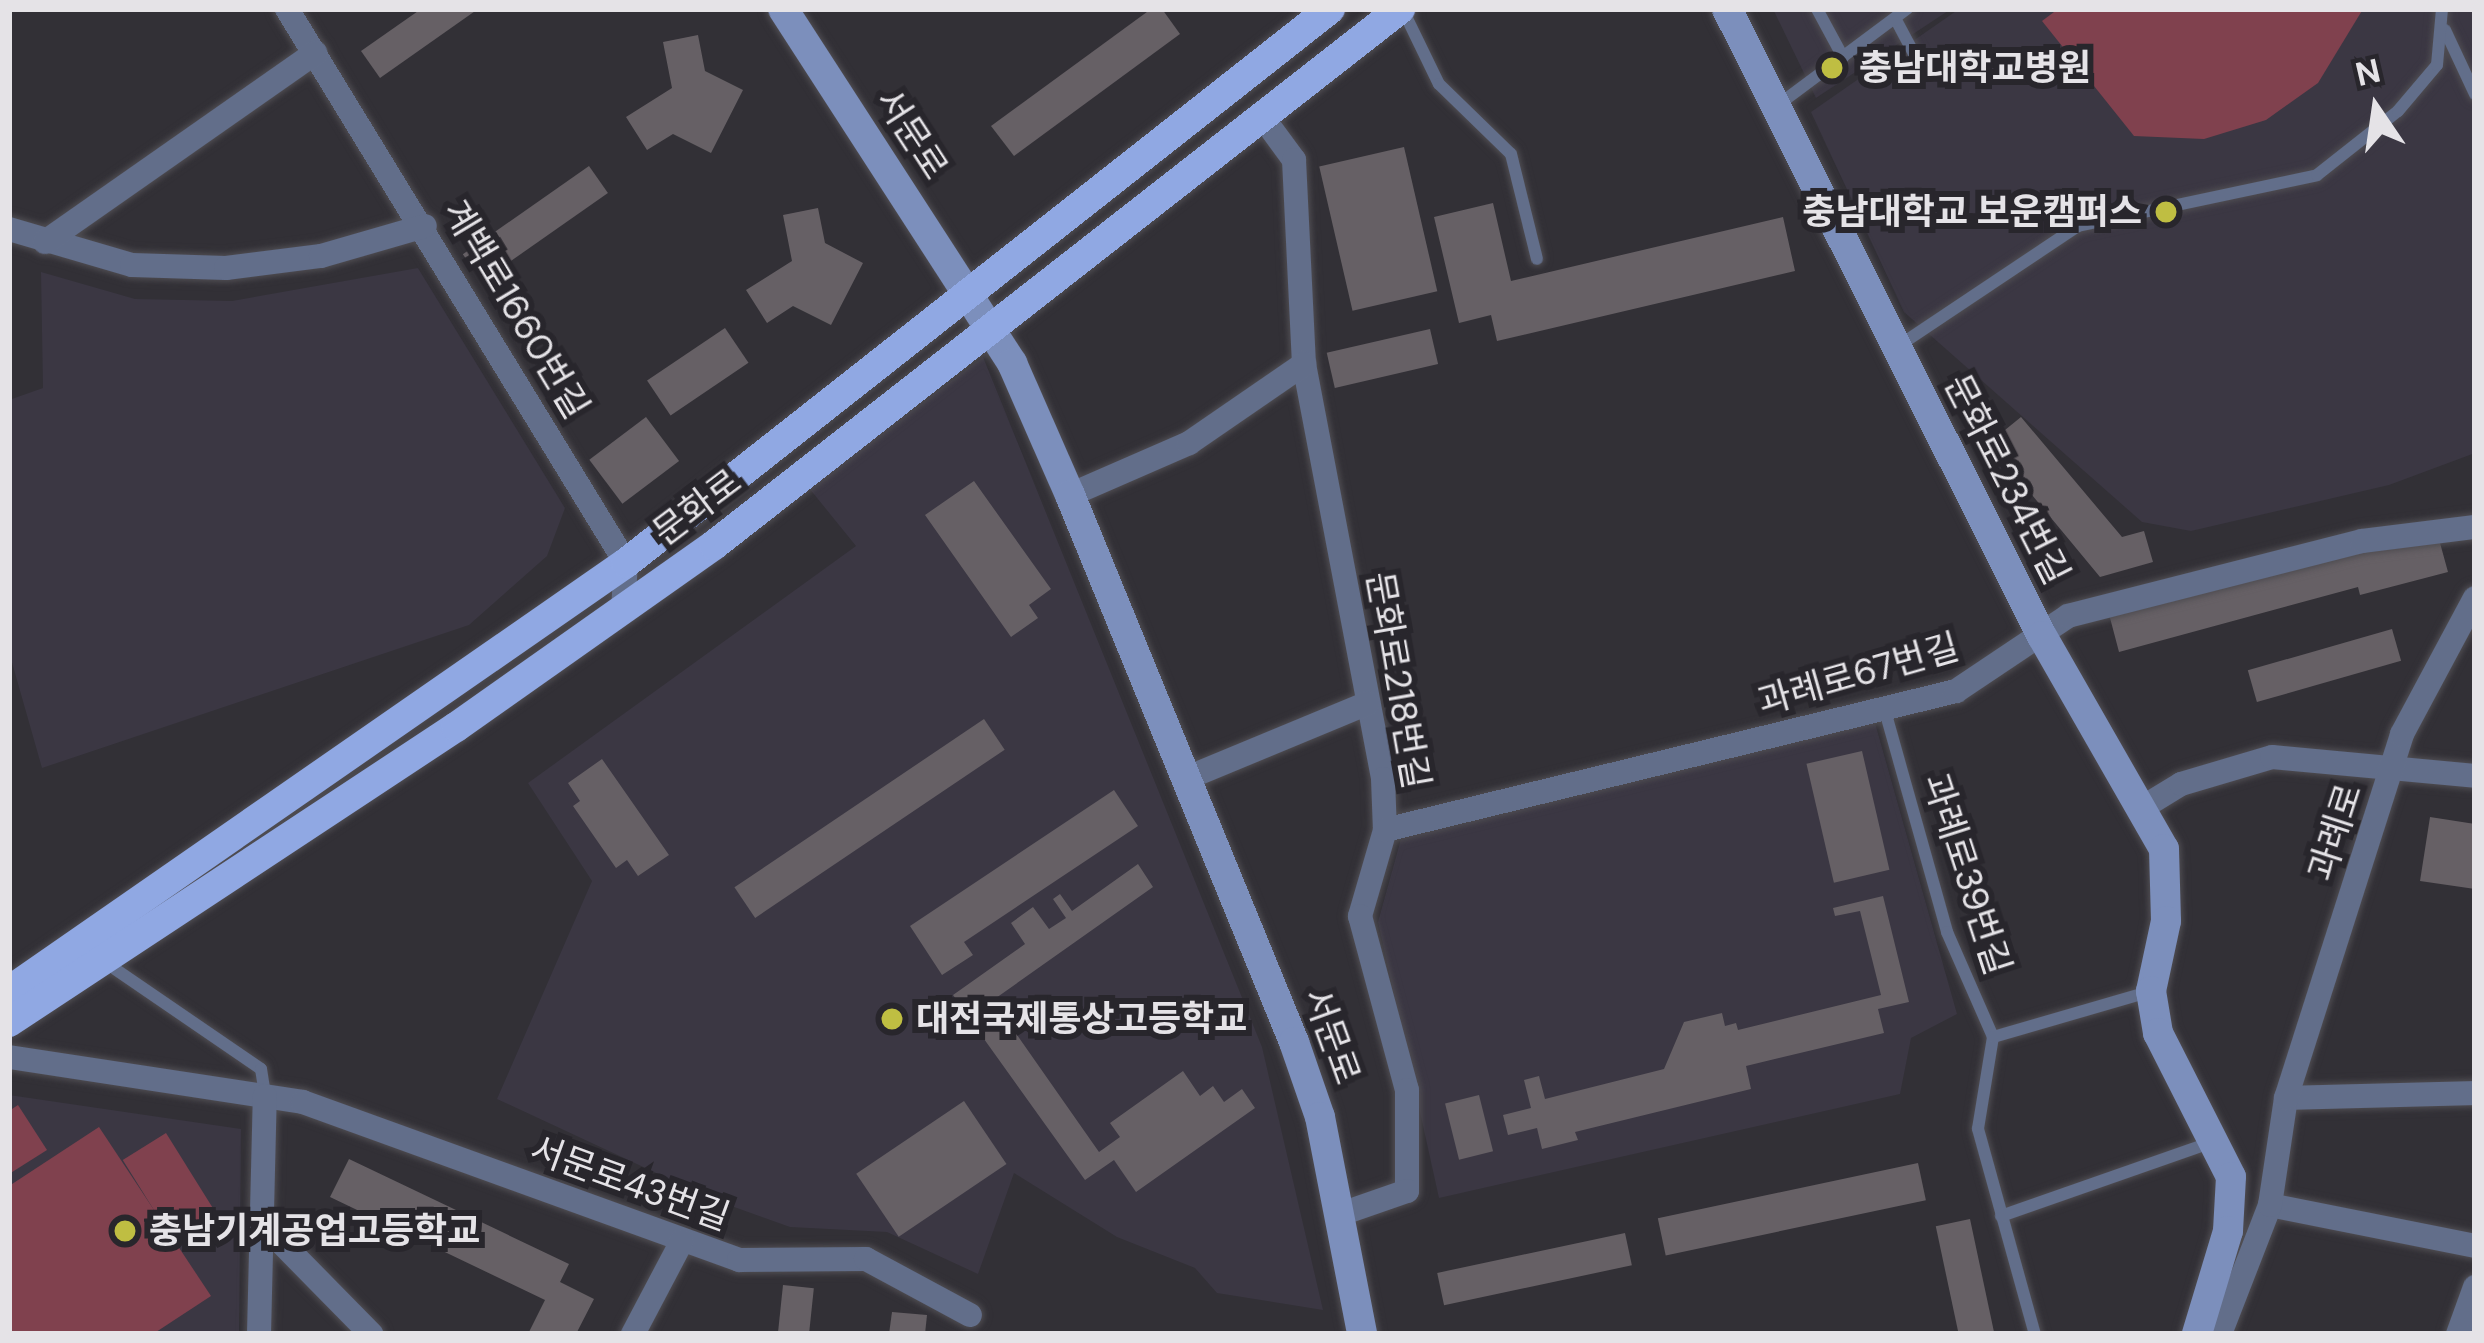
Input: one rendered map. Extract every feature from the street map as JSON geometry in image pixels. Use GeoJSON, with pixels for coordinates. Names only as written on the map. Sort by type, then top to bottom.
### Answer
{"type":"FeatureCollection","features":[{"type":"Feature","properties":{"kind":"main road","name":"서문로"},"geometry":{"type":"LineString","coordinates":[[783,9],[991,327],[1070,495],[1294,1042],[1341,1214],[1362,1334]]}},
{"type":"Feature","properties":{"kind":"main road","name":"문화로"},"geometry":{"type":"LineString","coordinates":[[9,1022],[96,958],[180,872],[626,563],[1330,9]]}},
{"type":"Feature","properties":{"kind":"main road","name":"문화로"},"geometry":{"type":"LineString","coordinates":[[9,991],[96,958],[135,956],[155,922],[623,610],[1401,9]]}},
{"type":"Feature","properties":{"kind":"main road","name":"문화로234번길"},"geometry":{"type":"LineString","coordinates":[[1727,9],[2042,636],[2145,806],[2164,849],[2165,885],[2151,992],[2176,1079],[2231,1177],[2228,1231],[2197,1334]]}},
{"type":"Feature","properties":{"kind":"main road"},"geometry":{"type":"LineString","coordinates":[[9,967],[118,894],[180,872]]}},
{"type":"Feature","properties":{"kind":"main road"},"geometry":{"type":"LineString","coordinates":[[9,1042],[96,958]]}},
{"type":"Feature","properties":{"kind":"street","name":"계백로1660번길"},"geometry":{"type":"LineString","coordinates":[[287,9],[425,226],[626,563]]}},
{"type":"Feature","properties":{"kind":"street"},"geometry":{"type":"LineString","coordinates":[[45,242],[315,53]]}},
{"type":"Feature","properties":{"kind":"street","name":"문화로218번길"},"geometry":{"type":"LineString","coordinates":[[1261,116],[1294,160],[1304,364],[1368,703],[1384,830],[1360,916],[1408,1090],[1407,1191],[1341,1214]]}},
{"type":"Feature","properties":{"kind":"street"},"geometry":{"type":"LineString","coordinates":[[9,229],[132,266],[226,268],[321,256],[425,226]]}},
{"type":"Feature","properties":{"kind":"street"},"geometry":{"type":"LineString","coordinates":[[1070,495],[1189,443],[1304,364]]}},
{"type":"Feature","properties":{"kind":"street","name":"과례로67번길"},"geometry":{"type":"LineString","coordinates":[[1384,830],[1956,691],[2068,616],[2362,541],[2475,527]]}},
{"type":"Feature","properties":{"kind":"street"},"geometry":{"type":"LineString","coordinates":[[623,610],[626,563]]}},
{"type":"Feature","properties":{"kind":"street","name":"과례로"},"geometry":{"type":"LineString","coordinates":[[2220,1334],[2270,1204],[2286,1098],[2402,734],[2475,598]]}},
{"type":"Feature","properties":{"kind":"street"},"geometry":{"type":"LineString","coordinates":[[1187,778],[1368,703]]}},
{"type":"Feature","properties":{"kind":"street"},"geometry":{"type":"LineString","coordinates":[[2145,806],[2180,784],[2272,757],[2475,776]]}},
{"type":"Feature","properties":{"kind":"street","name":"서문로43번길"},"geometry":{"type":"LineString","coordinates":[[9,1057],[303,1102],[739,1260],[866,1259],[970,1315]]}},
{"type":"Feature","properties":{"kind":"street"},"geometry":{"type":"LineString","coordinates":[[2286,1098],[2475,1093]]}},
{"type":"Feature","properties":{"kind":"street"},"geometry":{"type":"LineString","coordinates":[[259,1334],[265,1096]]}},
{"type":"Feature","properties":{"kind":"street"},"geometry":{"type":"LineString","coordinates":[[2270,1204],[2475,1246]]}},
{"type":"Feature","properties":{"kind":"street"},"geometry":{"type":"LineString","coordinates":[[262,1223],[371,1334]]}},
{"type":"Feature","properties":{"kind":"street"},"geometry":{"type":"LineString","coordinates":[[632,1334],[682,1241]]}},
{"type":"Feature","properties":{"kind":"street"},"geometry":{"type":"LineString","coordinates":[[2458,1334],[2475,1287]]}},
{"type":"Feature","properties":{"kind":"lane"},"geometry":{"type":"LineString","coordinates":[[1401,9],[1439,84],[1511,154],[1538,259]]}},
{"type":"Feature","properties":{"kind":"lane"},"geometry":{"type":"LineString","coordinates":[[1817,9],[1843,57]]}},
{"type":"Feature","properties":{"kind":"lane"},"geometry":{"type":"LineString","coordinates":[[1897,348],[2078,226],[2317,175],[2398,111],[2438,65],[2442,9]]}},
{"type":"Feature","properties":{"kind":"lane"},"geometry":{"type":"LineString","coordinates":[[1776,107],[1894,14],[1921,67]]}},
{"type":"Feature","properties":{"kind":"lane"},"geometry":{"type":"LineString","coordinates":[[2444,28],[2475,94]]}},
{"type":"Feature","properties":{"kind":"lane","name":"과례로39번길"},"geometry":{"type":"LineString","coordinates":[[1885,710],[1947,932],[1993,1037]]}},
{"type":"Feature","properties":{"kind":"lane"},"geometry":{"type":"LineString","coordinates":[[96,958],[261,1069],[265,1096]]}},
{"type":"Feature","properties":{"kind":"lane"},"geometry":{"type":"LineString","coordinates":[[2035,1334],[1978,1129],[1993,1037],[2151,992]]}},
{"type":"Feature","properties":{"kind":"lane"},"geometry":{"type":"LineString","coordinates":[[2001,1216],[2215,1142]]}},
{"type":"Feature","properties":{"kind":"shaded area","name":"충남대학교병원"},"geometry":{"type":"Polygon","coordinates":[[[1773,9],[1951,9],[1816,98],[1773,9]]]}},
{"type":"Feature","properties":{"kind":"shaded area","name":"충남대학교 보운캠퍼스"},"geometry":{"type":"Polygon","coordinates":[[[1959,9],[2475,9],[2475,453],[2389,485],[2191,531],[2142,522],[1904,312],[1811,112],[1959,9]]]}},
{"type":"Feature","properties":{"kind":"shaded area"},"geometry":{"type":"Polygon","coordinates":[[[2058,9],[2363,9],[2318,83],[2266,120],[2204,139],[2134,136],[2042,21],[2058,9]]]}},
{"type":"Feature","properties":{"kind":"shaded area"},"geometry":{"type":"Polygon","coordinates":[[[418,268],[565,508],[547,556],[469,625],[42,768],[9,652],[9,400],[43,388],[41,272],[135,299],[232,301],[418,268]]]}},
{"type":"Feature","properties":{"kind":"shaded area"},"geometry":{"type":"Polygon","coordinates":[[[983,357],[1262,1047],[1323,1310],[1217,1293],[1195,1268],[1117,1237],[1014,1173],[978,1274],[887,1232],[790,1227],[712,1199],[497,1099],[592,881],[528,783],[856,546],[809,488],[983,357]]]}},
{"type":"Feature","properties":{"kind":"shaded area"},"geometry":{"type":"Polygon","coordinates":[[[1875,723],[1957,1014],[1911,1038],[1900,1094],[1439,1198],[1378,922],[1401,839],[1875,723]]]}},
{"type":"Feature","properties":{"kind":"shaded area","name":"충남기계공업고등학교"},"geometry":{"type":"Polygon","coordinates":[[[9,1095],[241,1129],[239,1334],[9,1334],[9,1095]]]}},
{"type":"Feature","properties":{"kind":"shaded area"},"geometry":{"type":"Polygon","coordinates":[[[18,1105],[47,1150],[9,1174],[9,1111],[18,1105]]]}},
{"type":"Feature","properties":{"kind":"shaded area"},"geometry":{"type":"Polygon","coordinates":[[[99,1127],[211,1296],[153,1334],[9,1334],[9,1186],[99,1127]]]}},
{"type":"Feature","properties":{"kind":"shaded area"},"geometry":{"type":"Polygon","coordinates":[[[166,1133],[217,1214],[174,1241],[123,1160],[166,1133]]]}},
{"type":"Feature","properties":{"kind":"building"},"geometry":{"type":"Polygon","coordinates":[[[421,9],[478,9],[380,78],[361,51],[421,9]]]}},
{"type":"Feature","properties":{"kind":"building"},"geometry":{"type":"Polygon","coordinates":[[[1151,9],[1162,9],[1180,34],[1014,156],[991,126],[1151,9]]]}},
{"type":"Feature","properties":{"kind":"building"},"geometry":{"type":"Polygon","coordinates":[[[698,35],[705,71],[743,90],[711,153],[673,134],[647,150],[626,117],[672,88],[663,42],[698,35]]]}},
{"type":"Feature","properties":{"kind":"building"},"geometry":{"type":"Polygon","coordinates":[[[1404,147],[1437,291],[1353,311],[1319,167],[1404,147]]]}},
{"type":"Feature","properties":{"kind":"building"},"geometry":{"type":"Polygon","coordinates":[[[589,166],[608,193],[482,281],[463,254],[589,166]]]}},
{"type":"Feature","properties":{"kind":"building"},"geometry":{"type":"Polygon","coordinates":[[[1493,203],[1511,281],[1783,217],[1795,271],[1497,341],[1491,315],[1459,323],[1434,217],[1493,203]]]}},
{"type":"Feature","properties":{"kind":"building"},"geometry":{"type":"Polygon","coordinates":[[[818,208],[825,243],[863,263],[831,325],[793,306],[767,323],[746,290],[792,261],[783,215],[818,208]]]}},
{"type":"Feature","properties":{"kind":"building"},"geometry":{"type":"Polygon","coordinates":[[[725,328],[748,363],[671,415],[647,381],[725,328]]]}},
{"type":"Feature","properties":{"kind":"building"},"geometry":{"type":"Polygon","coordinates":[[[1430,329],[1438,364],[1335,388],[1327,353],[1430,329]]]}},
{"type":"Feature","properties":{"kind":"building"},"geometry":{"type":"Polygon","coordinates":[[[646,417],[679,461],[622,504],[589,460],[646,417]]]}},
{"type":"Feature","properties":{"kind":"building"},"geometry":{"type":"Polygon","coordinates":[[[2021,417],[2122,537],[2144,531],[2153,562],[2100,577],[1989,443],[2021,417]]]}},
{"type":"Feature","properties":{"kind":"building"},"geometry":{"type":"Polygon","coordinates":[[[974,481],[1051,589],[1029,605],[1038,618],[1011,637],[925,515],[974,481]]]}},
{"type":"Feature","properties":{"kind":"building"},"geometry":{"type":"Polygon","coordinates":[[[2437,532],[2448,572],[2360,595],[2358,587],[2119,652],[2109,614],[2437,532]]]}},
{"type":"Feature","properties":{"kind":"building"},"geometry":{"type":"Polygon","coordinates":[[[2392,629],[2401,661],[2257,702],[2248,670],[2392,629]]]}},
{"type":"Feature","properties":{"kind":"building"},"geometry":{"type":"Polygon","coordinates":[[[984,719],[1005,750],[755,918],[734,887],[984,719]]]}},
{"type":"Feature","properties":{"kind":"building"},"geometry":{"type":"Polygon","coordinates":[[[1862,751],[1889,870],[1834,883],[1806,764],[1862,751]]]}},
{"type":"Feature","properties":{"kind":"building"},"geometry":{"type":"Polygon","coordinates":[[[602,759],[669,855],[638,876],[627,860],[616,868],[573,806],[580,801],[568,783],[602,759]]]}},
{"type":"Feature","properties":{"kind":"building"},"geometry":{"type":"Polygon","coordinates":[[[1114,790],[1138,826],[964,942],[973,955],[942,975],[910,926],[1114,790]]]}},
{"type":"Feature","properties":{"kind":"building"},"geometry":{"type":"Polygon","coordinates":[[[2430,817],[2475,824],[2475,889],[2420,881],[2430,817]]]}},
{"type":"Feature","properties":{"kind":"building"},"geometry":{"type":"Polygon","coordinates":[[[1138,864],[1153,887],[969,1017],[953,995],[1025,944],[1011,923],[1033,907],[1049,929],[1066,918],[1053,899],[1060,894],[1072,911],[1138,864]]]}},
{"type":"Feature","properties":{"kind":"building"},"geometry":{"type":"Polygon","coordinates":[[[1883,896],[1909,1002],[1878,1009],[1884,1033],[1746,1066],[1751,1089],[1575,1132],[1578,1140],[1542,1149],[1537,1128],[1508,1135],[1503,1115],[1531,1108],[1524,1080],[1539,1076],[1545,1099],[1664,1069],[1684,1022],[1722,1013],[1725,1026],[1736,1023],[1738,1030],[1881,995],[1860,911],[1835,916],[1833,908],[1883,896]]]}},
{"type":"Feature","properties":{"kind":"building"},"geometry":{"type":"Polygon","coordinates":[[[1003,1015],[1099,1152],[1120,1137],[1110,1123],[1183,1071],[1200,1096],[1213,1086],[1224,1102],[1242,1089],[1255,1108],[1136,1192],[1114,1160],[1085,1180],[979,1032],[1003,1015]]]}},
{"type":"Feature","properties":{"kind":"building"},"geometry":{"type":"Polygon","coordinates":[[[1479,1095],[1493,1151],[1459,1160],[1445,1103],[1479,1095]]]}},
{"type":"Feature","properties":{"kind":"building"},"geometry":{"type":"Polygon","coordinates":[[[964,1101],[1006,1164],[899,1237],[856,1174],[964,1101]]]}},
{"type":"Feature","properties":{"kind":"building"},"geometry":{"type":"Polygon","coordinates":[[[349,1159],[569,1264],[560,1282],[594,1299],[576,1334],[528,1334],[545,1300],[330,1197],[349,1159]]]}},
{"type":"Feature","properties":{"kind":"building"},"geometry":{"type":"Polygon","coordinates":[[[1918,1163],[1926,1200],[1666,1255],[1658,1218],[1918,1163]]]}},
{"type":"Feature","properties":{"kind":"building"},"geometry":{"type":"Polygon","coordinates":[[[1970,1219],[1994,1334],[1959,1334],[1936,1226],[1970,1219]]]}},
{"type":"Feature","properties":{"kind":"building"},"geometry":{"type":"Polygon","coordinates":[[[1625,1233],[1632,1265],[1444,1305],[1437,1273],[1625,1233]]]}},
{"type":"Feature","properties":{"kind":"building"},"geometry":{"type":"Polygon","coordinates":[[[783,1285],[814,1288],[809,1334],[778,1334],[783,1285]]]}},
{"type":"Feature","properties":{"kind":"building"},"geometry":{"type":"Polygon","coordinates":[[[892,1312],[927,1315],[925,1334],[889,1334],[892,1312]]]}},
{"type":"Feature","properties":{"kind":"place","name":"충남대학교병원"},"geometry":{"type":"Point","coordinates":[1832,68]}},
{"type":"Feature","properties":{"kind":"place","name":"충남대학교 보운캠퍼스"},"geometry":{"type":"Point","coordinates":[2166,212]}},
{"type":"Feature","properties":{"kind":"place","name":"대전국제통상고등학교"},"geometry":{"type":"Point","coordinates":[892,1019]}},
{"type":"Feature","properties":{"kind":"place","name":"충남기계공업고등학교"},"geometry":{"type":"Point","coordinates":[125,1231]}}]}
